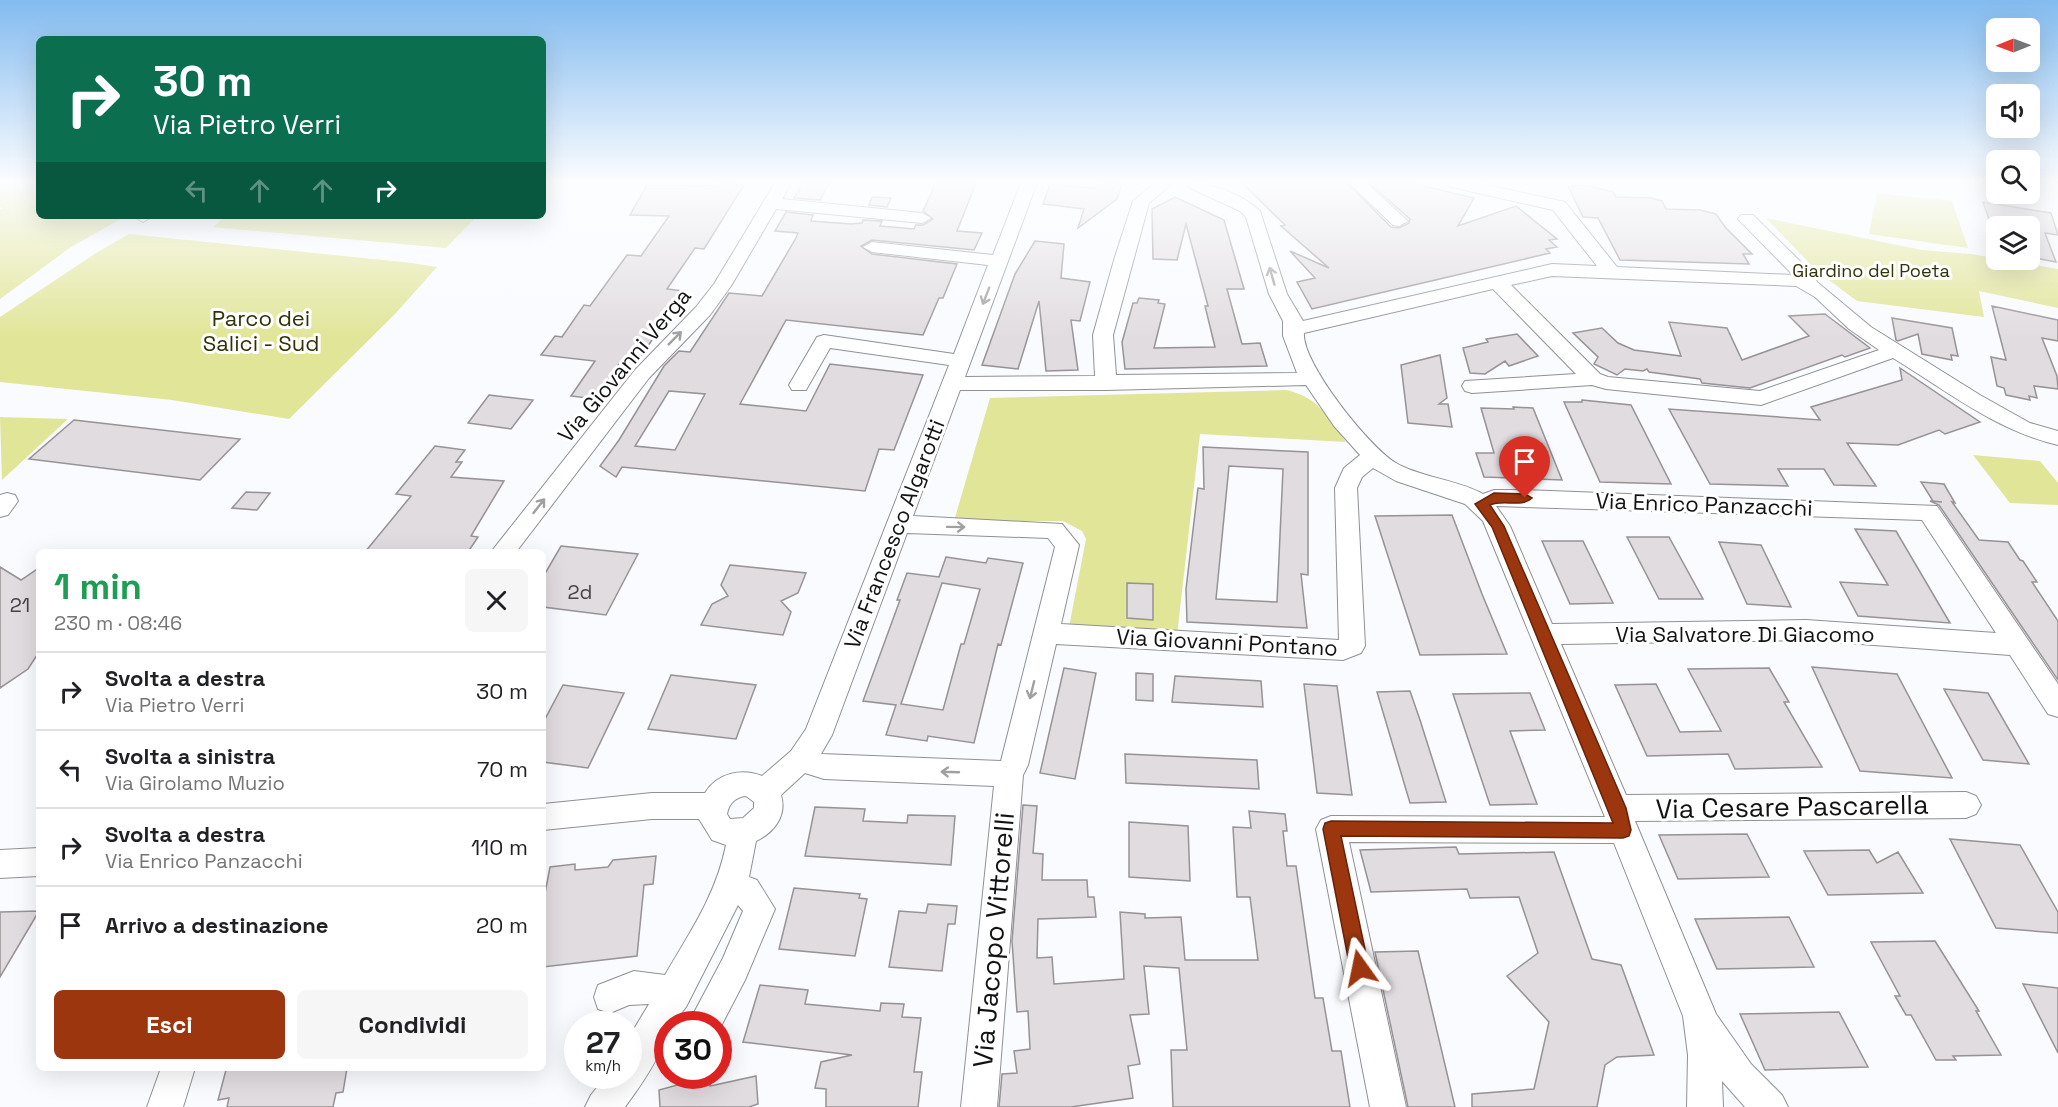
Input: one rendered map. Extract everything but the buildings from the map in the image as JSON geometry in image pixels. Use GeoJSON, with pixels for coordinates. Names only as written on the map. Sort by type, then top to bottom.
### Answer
{"type":"FeatureCollection","features":[{"type":"Feature","properties":{"kind":"street","name":"Via Giovanni Verga"},"geometry":{"type":"LineString","coordinates":[[505,549],[642,374],[715,294],[752,235]]}},
{"type":"Feature","properties":{"kind":"street","name":"Via Francesco Algarotti"},"geometry":{"type":"LineString","coordinates":[[765,791],[801,760],[818,735],[1009,235]]}},
{"type":"Feature","properties":{"kind":"street"},"geometry":{"type":"LineString","coordinates":[[1106,384],[1103,334],[1131,235]]}},
{"type":"Feature","properties":{"kind":"street"},"geometry":{"type":"LineString","coordinates":[[1259,235],[1278,294],[1289,312],[1295,329],[1293,336],[1310,379],[1342,421],[1373,456],[1404,476],[1462,494],[1481,504],[1498,526],[1700,1016],[1733,1069],[1770,1107]]}},
{"type":"Feature","properties":{"kind":"street"},"geometry":{"type":"LineString","coordinates":[[1582,235],[1611,272]]}},
{"type":"Feature","properties":{"kind":"street"},"geometry":{"type":"LineString","coordinates":[[1763,235],[1807,279],[1808,283]]}},
{"type":"Feature","properties":{"kind":"street"},"geometry":{"type":"LineString","coordinates":[[872,247],[999,261]]}},
{"type":"Feature","properties":{"kind":"street"},"geometry":{"type":"LineString","coordinates":[[1295,329],[1496,281],[1552,270],[1783,279],[1808,283],[1857,326],[1895,351],[2009,421],[2057,439]]}},
{"type":"Feature","properties":{"kind":"street"},"geometry":{"type":"LineString","coordinates":[[1496,281],[1593,379]]}},
{"type":"Feature","properties":{"kind":"street"},"geometry":{"type":"LineString","coordinates":[[1838,309],[1862,307]]}},
{"type":"Feature","properties":{"kind":"street"},"geometry":{"type":"LineString","coordinates":[[799,385],[824,341],[962,361]]}},
{"type":"Feature","properties":{"kind":"street"},"geometry":{"type":"LineString","coordinates":[[1472,386],[1593,379],[1606,383],[1761,398],[1895,351]]}},
{"type":"Feature","properties":{"kind":"street"},"geometry":{"type":"LineString","coordinates":[[952,384],[1106,384],[1310,379]]}},
{"type":"Feature","properties":{"kind":"street"},"geometry":{"type":"LineString","coordinates":[[1348,482],[1352,473],[1373,456]]}},
{"type":"Feature","properties":{"kind":"street"},"geometry":{"type":"LineString","coordinates":[[1348,482],[1362,478],[1404,476]]}},
{"type":"Feature","properties":{"kind":"street","name":"Via Giovanni Pontano"},"geometry":{"type":"LineString","coordinates":[[1046,633],[1343,650],[1352,646],[1348,482]]}},
{"type":"Feature","properties":{"kind":"street","name":"Via Enrico Panzacchi"},"geometry":{"type":"LineString","coordinates":[[1481,504],[1494,498],[1525,498],[1929,512],[2018,645]]}},
{"type":"Feature","properties":{"kind":"street","name":"Via Jacopo Vittorelli"},"geometry":{"type":"LineString","coordinates":[[897,524],[1054,530],[1067,545],[1014,765],[1009,774],[979,1107]]}},
{"type":"Feature","properties":{"kind":"street","name":"Via Salvatore Di Giacomo"},"geometry":{"type":"LineString","coordinates":[[1544,634],[1806,630],[2018,645]]}},
{"type":"Feature","properties":{"kind":"street"},"geometry":{"type":"LineString","coordinates":[[2018,645],[2054,692]]}},
{"type":"Feature","properties":{"kind":"street"},"geometry":{"type":"LineString","coordinates":[[801,760],[824,767],[1009,774]]}},
{"type":"Feature","properties":{"kind":"street"},"geometry":{"type":"LineString","coordinates":[[736,784],[758,785],[765,791],[770,800],[769,810],[759,824],[743,833],[722,831],[715,824],[712,806],[726,789],[736,784]]}},
{"type":"Feature","properties":{"kind":"street","name":"Via Cesare Pascarella"},"geometry":{"type":"LineString","coordinates":[[1388,1107],[1331,829],[1966,805]]}},
{"type":"Feature","properties":{"kind":"street"},"geometry":{"type":"LineString","coordinates":[[546,817],[652,806],[712,806]]}},
{"type":"Feature","properties":{"kind":"street"},"geometry":{"type":"LineString","coordinates":[[642,1059],[730,887],[741,850],[743,833]]}},
{"type":"Feature","properties":{"kind":"street"},"geometry":{"type":"LineString","coordinates":[[0,864],[36,862]]}},
{"type":"Feature","properties":{"kind":"street"},"geometry":{"type":"LineString","coordinates":[[712,1011],[734,969],[759,909],[746,890],[730,887]]}},
{"type":"Feature","properties":{"kind":"street"},"geometry":{"type":"LineString","coordinates":[[610,997],[627,987],[654,988],[674,995]]}},
{"type":"Feature","properties":{"kind":"street"},"geometry":{"type":"LineString","coordinates":[[1700,1016],[1705,1055],[1705,1107]]}},
{"type":"Feature","properties":{"kind":"street"},"geometry":{"type":"LineString","coordinates":[[165,1107],[177,1071]]}},
{"type":"Feature","properties":{"kind":"street"},"geometry":{"type":"LineString","coordinates":[[603,1107],[618,1089]]}},
{"type":"Feature","properties":{"kind":"green space"},"geometry":{"type":"Polygon","coordinates":[[[0,235],[93,235],[71,247],[0,299],[0,235]]]}},
{"type":"Feature","properties":{"kind":"green space","name":"Parco dei Salici - Sud"},"geometry":{"type":"Polygon","coordinates":[[[128,235],[135,235],[437,267],[395,314],[289,419],[172,400],[0,382],[0,317],[96,253],[128,235]]]}},
{"type":"Feature","properties":{"kind":"green space"},"geometry":{"type":"Polygon","coordinates":[[[298,235],[459,235],[446,248],[298,235]]]}},
{"type":"Feature","properties":{"kind":"green space","name":"Giardino del Poeta"},"geometry":{"type":"Polygon","coordinates":[[[1782,235],[1847,235],[1922,250],[1986,257],[1986,270],[2040,270],[2040,266],[2058,269],[2058,308],[1979,291],[1984,317],[1857,301],[1817,271],[1782,235]]]}},
{"type":"Feature","properties":{"kind":"green space"},"geometry":{"type":"Polygon","coordinates":[[[1874,235],[1963,235],[1968,248],[1874,235]]]}},
{"type":"Feature","properties":{"kind":"green space"},"geometry":{"type":"Polygon","coordinates":[[[1286,390],[1298,393],[1315,403],[1346,442],[1200,434],[1177,635],[1069,627],[1086,539],[1082,531],[1063,521],[954,521],[990,398],[1286,390]]]}},
{"type":"Feature","properties":{"kind":"green space"},"geometry":{"type":"Polygon","coordinates":[[[0,417],[68,419],[2,480],[0,417]]]}},
{"type":"Feature","properties":{"kind":"green space"},"geometry":{"type":"Polygon","coordinates":[[[1973,455],[2040,461],[2058,483],[2058,505],[2010,503],[1973,455]]]}},
{"type":"Feature","properties":{"kind":"route"},"geometry":{"type":"LineString","coordinates":[[1360,968],[1331,829],[1623,830],[1617,808],[1498,526],[1481,504],[1494,498],[1525,498]]}}]}
